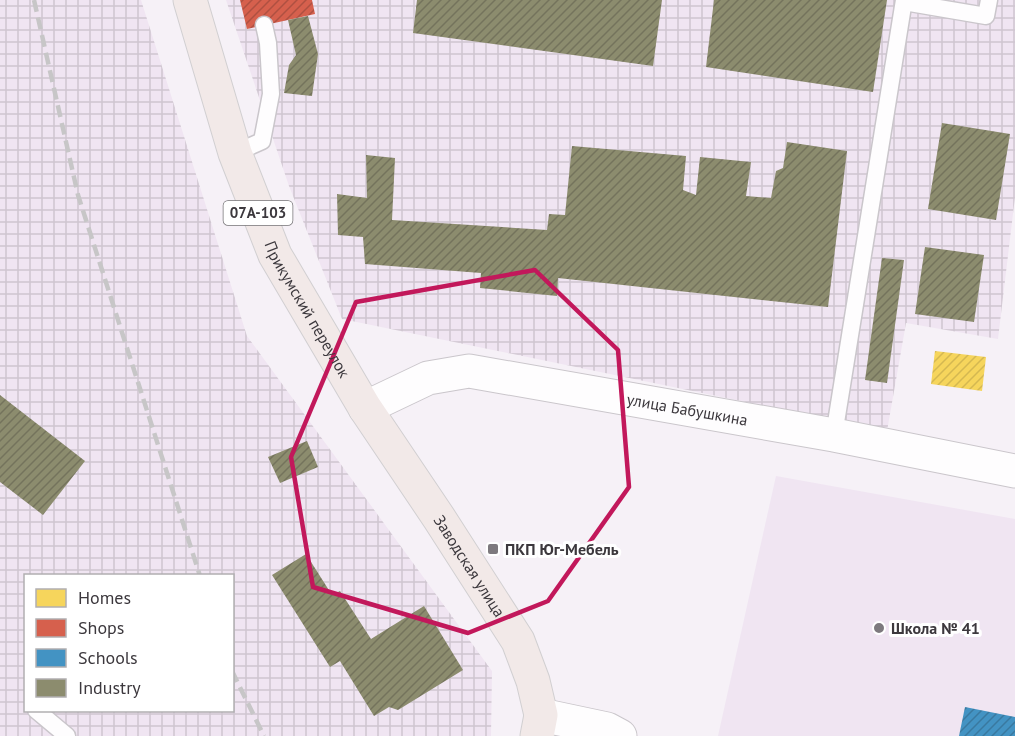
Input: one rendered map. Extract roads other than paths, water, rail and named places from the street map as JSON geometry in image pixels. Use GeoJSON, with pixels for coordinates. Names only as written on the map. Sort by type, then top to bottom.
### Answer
{"type":"FeatureCollection","features":[{"type":"Feature","properties":{"kind":"main road","name":"Прикумский переулок"},"geometry":{"type":"LineString","coordinates":[[190,0],[234,153],[275,255],[365,408]]}},
{"type":"Feature","properties":{"kind":"main road","name":"Заводская улица"},"geometry":{"type":"LineString","coordinates":[[365,408],[518,641],[533,681],[539,726]]}},
{"type":"Feature","properties":{"kind":"street","name":"улица Бабушкина"},"geometry":{"type":"LineString","coordinates":[[365,408],[428,378],[469,371],[834,435],[1015,471]]}},
{"type":"Feature","properties":{"kind":"street"},"geometry":{"type":"LineString","coordinates":[[539,726],[608,729],[620,736]]}},
{"type":"Feature","properties":{"kind":"lane"},"geometry":{"type":"LineString","coordinates":[[834,435],[904,1],[987,16],[989,0]]}},
{"type":"Feature","properties":{"kind":"lane"},"geometry":{"type":"LineString","coordinates":[[234,153],[262,141],[271,94],[268,43],[264,25]]}},
{"type":"Feature","properties":{"kind":"lane"},"geometry":{"type":"LineString","coordinates":[[37,712],[67,736]]}},
{"type":"Feature","properties":{"kind":"railway"},"geometry":{"type":"LineString","coordinates":[[34,0],[78,195],[199,574]]}},
{"type":"Feature","properties":{"kind":"railway"},"geometry":{"type":"LineString","coordinates":[[234,675],[264,736]]}},
{"type":"Feature","properties":{"kind":"place","name":"ПКП Юг-Мебель"},"geometry":{"type":"Point","coordinates":[493,549]}},
{"type":"Feature","properties":{"kind":"place","name":"Школа № 41"},"geometry":{"type":"Point","coordinates":[879,628]}}]}
